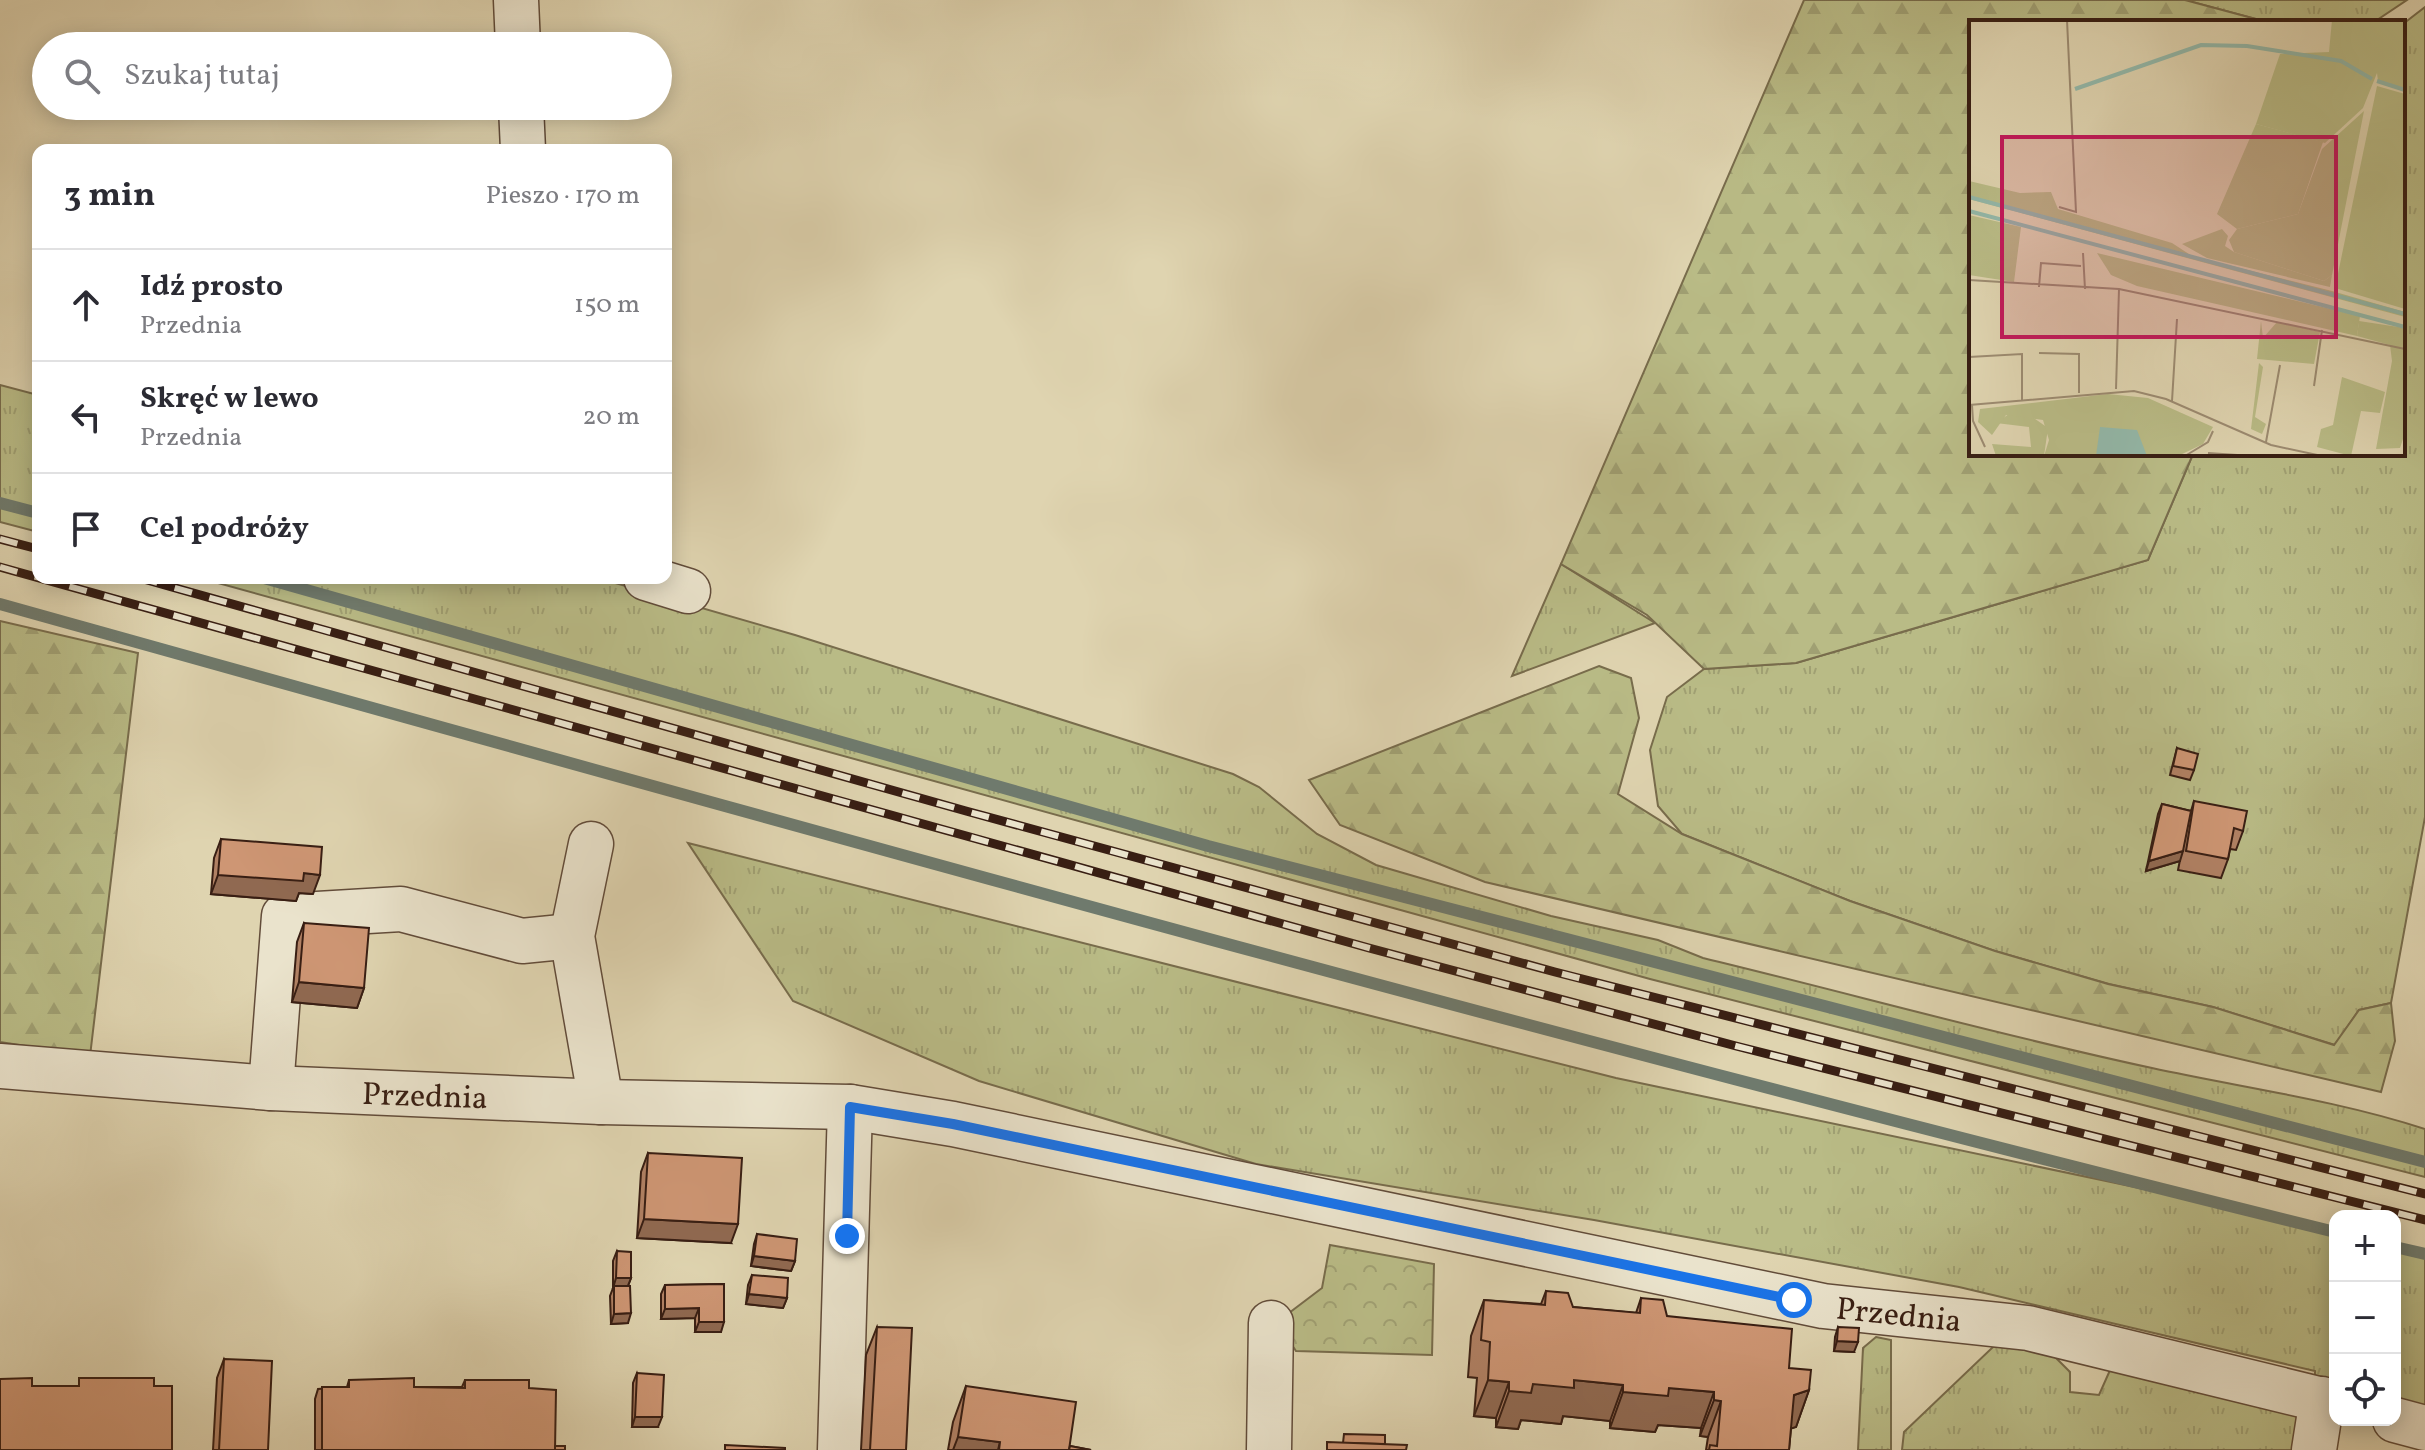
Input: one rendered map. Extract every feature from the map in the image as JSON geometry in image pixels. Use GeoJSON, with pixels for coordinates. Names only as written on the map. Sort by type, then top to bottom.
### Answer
{"type":"FeatureCollection","features":[{"type":"Feature","properties":{"kind":"street"},"geometry":{"type":"LineString","coordinates":[[516,0],[517,32]]}},
{"type":"Feature","properties":{"kind":"street"},"geometry":{"type":"LineString","coordinates":[[522,120],[523,144]]}},
{"type":"Feature","properties":{"kind":"street"},"geometry":{"type":"LineString","coordinates":[[665,584],[688,591]]}},
{"type":"Feature","properties":{"kind":"street"},"geometry":{"type":"LineString","coordinates":[[591,844],[572,936],[601,1102]]}},
{"type":"Feature","properties":{"kind":"street"},"geometry":{"type":"LineString","coordinates":[[271,1088],[284,916],[401,909],[522,941],[572,936]]}},
{"type":"Feature","properties":{"kind":"street","name":"Przednia"},"geometry":{"type":"LineString","coordinates":[[0,1066],[271,1088],[601,1102],[850,1107],[999,1134],[1823,1306],[2028,1328],[2328,1401]]}},
{"type":"Feature","properties":{"kind":"street"},"geometry":{"type":"LineString","coordinates":[[840,1450],[850,1107]]}},
{"type":"Feature","properties":{"kind":"street"},"geometry":{"type":"LineString","coordinates":[[1269,1450],[1271,1323]]}},
{"type":"Feature","properties":{"kind":"street"},"geometry":{"type":"LineString","coordinates":[[2314,1450],[2328,1401]]}},
{"type":"Feature","properties":{"kind":"street"},"geometry":{"type":"LineString","coordinates":[[2401,1422],[2425,1428]]}},
{"type":"Feature","properties":{"kind":"green space"},"geometry":{"type":"Polygon","coordinates":[[[1804,0],[2185,0],[2260,20],[1969,20],[1969,456],[2192,456],[2148,560],[1796,663],[1704,669],[1647,615],[1561,564],[1804,0]]]}},
{"type":"Feature","properties":{"kind":"green space"},"geometry":{"type":"Polygon","coordinates":[[[2185,0],[2407,0],[2377,20],[2260,20],[2185,0]]]}},
{"type":"Feature","properties":{"kind":"green space"},"geometry":{"type":"Polygon","coordinates":[[[2425,7],[2425,817],[2391,1003],[2359,1010],[2335,1045],[2213,1007],[2109,984],[1995,951],[1850,901],[1682,834],[1658,806],[1650,750],[1667,697],[1704,669],[1796,663],[2148,560],[2192,456],[2405,456],[2405,22],[2425,7]]]}},
{"type":"Feature","properties":{"kind":"green space"},"geometry":{"type":"Polygon","coordinates":[[[0,385],[32,393],[32,530],[0,522],[0,385]]]}},
{"type":"Feature","properties":{"kind":"green space"},"geometry":{"type":"Polygon","coordinates":[[[1561,564],[1655,623],[1512,676],[1561,564]]]}},
{"type":"Feature","properties":{"kind":"green space"},"geometry":{"type":"Polygon","coordinates":[[[222,584],[619,584],[795,635],[1233,774],[1259,787],[1317,834],[1376,865],[1551,916],[1658,940],[1703,958],[2096,1056],[2324,1102],[2425,1129],[2425,1177],[1650,979],[222,584]]]}},
{"type":"Feature","properties":{"kind":"green space"},"geometry":{"type":"Polygon","coordinates":[[[0,621],[138,653],[90,1056],[0,1042],[0,621]]]}},
{"type":"Feature","properties":{"kind":"green space"},"geometry":{"type":"Polygon","coordinates":[[[1599,666],[1631,678],[1639,718],[1618,794],[1682,834],[1850,901],[1995,951],[2108,984],[2213,1007],[2334,1045],[2359,1010],[2391,1003],[2395,1041],[2381,1092],[1485,882],[1340,825],[1309,780],[1599,666]]]}},
{"type":"Feature","properties":{"kind":"green space"},"geometry":{"type":"Polygon","coordinates":[[[688,843],[1616,1078],[2329,1228],[2329,1386],[2315,1382],[2315,1371],[1959,1287],[1594,1220],[1256,1164],[979,1081],[793,1001],[688,843]]]}},
{"type":"Feature","properties":{"kind":"green space"},"geometry":{"type":"Polygon","coordinates":[[[1330,1245],[1434,1264],[1432,1355],[1296,1351],[1288,1339],[1289,1313],[1322,1288],[1330,1245]]]}},
{"type":"Feature","properties":{"kind":"green space"},"geometry":{"type":"Polygon","coordinates":[[[2401,1247],[2425,1253],[2425,1412],[2401,1406],[2401,1247]]]}},
{"type":"Feature","properties":{"kind":"green space"},"geometry":{"type":"Polygon","coordinates":[[[1876,1337],[1891,1340],[1891,1450],[1858,1450],[1863,1348],[1876,1337]]]}},
{"type":"Feature","properties":{"kind":"green space"},"geometry":{"type":"Polygon","coordinates":[[[1994,1346],[2051,1353],[2070,1372],[2070,1392],[2099,1395],[2111,1368],[2305,1413],[2298,1450],[1902,1450],[1904,1432],[1994,1346]]]}},
{"type":"Feature","properties":{"kind":"building"},"geometry":{"type":"Polygon","coordinates":[[[2177,748],[2198,754],[2194,770],[2173,766],[2177,748]]]}},
{"type":"Feature","properties":{"kind":"building"},"geometry":{"type":"Polygon","coordinates":[[[2194,801],[2247,811],[2243,831],[2234,828],[2228,859],[2186,851],[2194,801]]]}},
{"type":"Feature","properties":{"kind":"building"},"geometry":{"type":"Polygon","coordinates":[[[2162,804],[2191,811],[2183,851],[2149,861],[2162,804]]]}},
{"type":"Feature","properties":{"kind":"building"},"geometry":{"type":"Polygon","coordinates":[[[221,839],[322,847],[320,875],[304,873],[303,881],[218,875],[221,839]]]}},
{"type":"Feature","properties":{"kind":"building"},"geometry":{"type":"Polygon","coordinates":[[[304,923],[369,928],[364,988],[299,982],[304,923]]]}},
{"type":"Feature","properties":{"kind":"building"},"geometry":{"type":"Polygon","coordinates":[[[648,1153],[742,1158],[738,1224],[644,1219],[648,1153]]]}},
{"type":"Feature","properties":{"kind":"building"},"geometry":{"type":"Polygon","coordinates":[[[757,1234],[797,1239],[795,1261],[754,1256],[757,1234]]]}},
{"type":"Feature","properties":{"kind":"building"},"geometry":{"type":"Polygon","coordinates":[[[617,1251],[631,1252],[631,1278],[616,1278],[617,1251]]]}},
{"type":"Feature","properties":{"kind":"building"},"geometry":{"type":"Polygon","coordinates":[[[752,1275],[788,1278],[787,1298],[749,1294],[752,1275]]]}},
{"type":"Feature","properties":{"kind":"building"},"geometry":{"type":"Polygon","coordinates":[[[724,1284],[724,1322],[699,1322],[699,1308],[665,1309],[665,1285],[724,1284]]]}},
{"type":"Feature","properties":{"kind":"building"},"geometry":{"type":"Polygon","coordinates":[[[614,1286],[630,1286],[631,1313],[614,1314],[614,1286]]]}},
{"type":"Feature","properties":{"kind":"building"},"geometry":{"type":"Polygon","coordinates":[[[1546,1291],[1568,1293],[1573,1307],[1640,1313],[1641,1298],[1663,1300],[1667,1316],[1792,1329],[1789,1368],[1811,1370],[1809,1390],[1794,1395],[1789,1450],[1709,1450],[1710,1445],[1717,1446],[1721,1401],[1714,1400],[1714,1392],[1669,1388],[1668,1396],[1623,1392],[1623,1385],[1574,1380],[1574,1388],[1533,1384],[1531,1393],[1509,1391],[1509,1382],[1488,1380],[1490,1342],[1481,1340],[1484,1300],[1545,1305],[1546,1291]]]}},
{"type":"Feature","properties":{"kind":"building"},"geometry":{"type":"Polygon","coordinates":[[[877,1327],[912,1328],[906,1450],[870,1450],[877,1327]]]}},
{"type":"Feature","properties":{"kind":"building"},"geometry":{"type":"Polygon","coordinates":[[[1838,1327],[1859,1328],[1858,1342],[1837,1341],[1838,1327]]]}},
{"type":"Feature","properties":{"kind":"building"},"geometry":{"type":"Polygon","coordinates":[[[224,1359],[272,1361],[268,1450],[219,1450],[224,1359]]]}},
{"type":"Feature","properties":{"kind":"building"},"geometry":{"type":"Polygon","coordinates":[[[637,1373],[664,1375],[662,1417],[635,1417],[637,1373]]]}},
{"type":"Feature","properties":{"kind":"building"},"geometry":{"type":"Polygon","coordinates":[[[32,1378],[32,1386],[79,1386],[79,1378],[154,1378],[154,1386],[172,1386],[172,1450],[0,1450],[0,1379],[32,1378]]]}},
{"type":"Feature","properties":{"kind":"building"},"geometry":{"type":"Polygon","coordinates":[[[414,1378],[414,1387],[465,1388],[465,1380],[529,1380],[529,1388],[556,1390],[555,1450],[322,1450],[322,1387],[349,1387],[349,1380],[414,1378]]]}},
{"type":"Feature","properties":{"kind":"building"},"geometry":{"type":"Polygon","coordinates":[[[966,1386],[1076,1402],[1069,1450],[999,1450],[1000,1442],[958,1437],[966,1386]]]}},
{"type":"Feature","properties":{"kind":"building"},"geometry":{"type":"Polygon","coordinates":[[[1344,1434],[1385,1435],[1385,1444],[1343,1443],[1344,1434]]]}},
{"type":"Feature","properties":{"kind":"building"},"geometry":{"type":"Polygon","coordinates":[[[1327,1442],[1407,1445],[1406,1450],[1327,1450],[1327,1442]]]}},
{"type":"Feature","properties":{"kind":"building"},"geometry":{"type":"Polygon","coordinates":[[[725,1445],[785,1448],[785,1450],[725,1450],[725,1445]]]}},
{"type":"Feature","properties":{"kind":"building"},"geometry":{"type":"Polygon","coordinates":[[[1070,1446],[1091,1450],[1069,1450],[1070,1446]]]}},
{"type":"Feature","properties":{"kind":"waterway"},"geometry":{"type":"LineString","coordinates":[[0,503],[32,511]]}},
{"type":"Feature","properties":{"kind":"waterway"},"geometry":{"type":"LineString","coordinates":[[285,584],[1208,846],[2425,1162]]}},
{"type":"Feature","properties":{"kind":"waterway"},"geometry":{"type":"LineString","coordinates":[[0,604],[1457,1006],[2329,1231]]}},
{"type":"Feature","properties":{"kind":"waterway"},"geometry":{"type":"LineString","coordinates":[[2401,1248],[2425,1254]]}},
{"type":"Feature","properties":{"kind":"railway"},"geometry":{"type":"LineString","coordinates":[[0,539],[32,547]]}},
{"type":"Feature","properties":{"kind":"railway"},"geometry":{"type":"LineString","coordinates":[[0,567],[32,576]]}},
{"type":"Feature","properties":{"kind":"railway"},"geometry":{"type":"LineString","coordinates":[[61,584],[1369,948],[1736,1046],[2425,1220]]}},
{"type":"Feature","properties":{"kind":"railway"},"geometry":{"type":"LineString","coordinates":[[161,584],[966,811],[1555,972],[2425,1194]]}},
{"type":"Feature","properties":{"kind":"route"},"geometry":{"type":"LineString","coordinates":[[847,1236],[850,1107],[953,1124],[1794,1300]]}}]}
